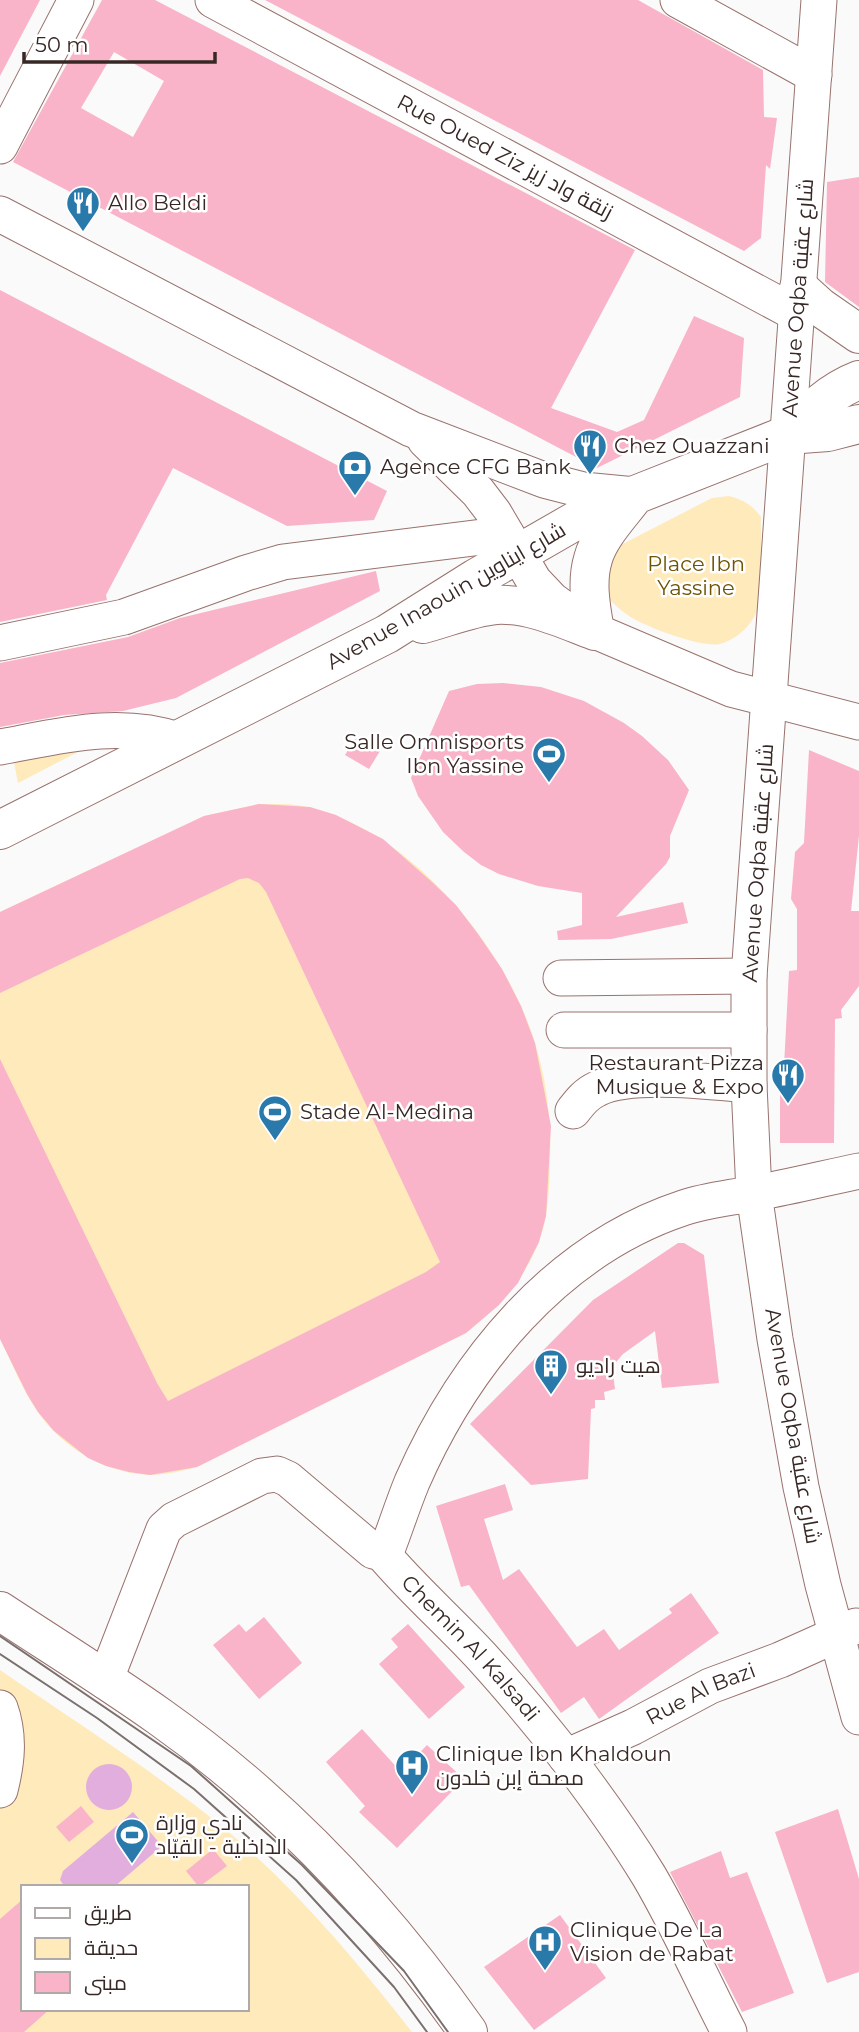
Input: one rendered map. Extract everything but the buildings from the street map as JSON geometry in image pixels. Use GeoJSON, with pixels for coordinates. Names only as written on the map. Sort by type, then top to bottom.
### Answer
{"type":"FeatureCollection","features":[{"type":"Feature","properties":{"kind":"main road"},"geometry":{"type":"LineString","coordinates":[[798,301],[820,307],[859,334]]}},
{"type":"Feature","properties":{"kind":"main road"},"geometry":{"type":"LineString","coordinates":[[787,435],[827,397],[846,384],[859,380]]}},
{"type":"Feature","properties":{"kind":"main road"},"geometry":{"type":"LineString","coordinates":[[787,435],[828,432],[859,424]]}},
{"type":"Feature","properties":{"kind":"main road","name":"Avenue Inaouin شارع ايناوين"},"geometry":{"type":"LineString","coordinates":[[0,830],[387,634],[511,544],[787,435]]}},
{"type":"Feature","properties":{"kind":"main road"},"geometry":{"type":"LineString","coordinates":[[387,634],[493,605],[515,605],[534,609],[595,631],[590,599],[593,558],[635,495]]}},
{"type":"Feature","properties":{"kind":"main road"},"geometry":{"type":"LineString","coordinates":[[0,1611],[159,1716],[256,1794],[304,1837],[340,1873],[420,1967],[468,2032]]}},
{"type":"Feature","properties":{"kind":"street"},"geometry":{"type":"LineString","coordinates":[[0,146],[76,0]]}},
{"type":"Feature","properties":{"kind":"street","name":"Rue Oued Ziz زنقة واد زيز"},"geometry":{"type":"LineString","coordinates":[[214,0],[798,301]]}},
{"type":"Feature","properties":{"kind":"street"},"geometry":{"type":"LineString","coordinates":[[678,0],[814,75]]}},
{"type":"Feature","properties":{"kind":"street","name":"Avenue Oqba شارع عقبة"},"geometry":{"type":"LineString","coordinates":[[819,0],[787,435],[771,701],[749,976],[749,1085],[754,1193],[775,1339],[801,1487],[823,1585],[848,1630],[859,1717]]}},
{"type":"Feature","properties":{"kind":"street"},"geometry":{"type":"LineString","coordinates":[[0,214],[411,429],[544,480],[583,490],[635,495]]}},
{"type":"Feature","properties":{"kind":"street"},"geometry":{"type":"LineString","coordinates":[[411,429],[478,492],[534,581],[552,600],[595,631],[731,689],[859,722]]}},
{"type":"Feature","properties":{"kind":"street"},"geometry":{"type":"LineString","coordinates":[[0,643],[113,620],[283,562],[511,544]]}},
{"type":"Feature","properties":{"kind":"street"},"geometry":{"type":"LineString","coordinates":[[0,747],[101,729],[143,731],[178,740]]}},
{"type":"Feature","properties":{"kind":"street"},"geometry":{"type":"LineString","coordinates":[[561,978],[749,976]]}},
{"type":"Feature","properties":{"kind":"street"},"geometry":{"type":"LineString","coordinates":[[564,1030],[749,1030]]}},
{"type":"Feature","properties":{"kind":"street"},"geometry":{"type":"LineString","coordinates":[[573,1111],[583,1098],[595,1089],[625,1081],[749,1085]]}},
{"type":"Feature","properties":{"kind":"street"},"geometry":{"type":"LineString","coordinates":[[382,1553],[388,1547],[412,1482],[455,1401],[508,1327],[554,1282],[604,1245],[654,1220],[713,1199],[859,1171]]}},
{"type":"Feature","properties":{"kind":"street","name":"Chemin Al Kalsadi"},"geometry":{"type":"LineString","coordinates":[[105,1681],[164,1529],[174,1520],[262,1476],[277,1474],[288,1479],[373,1551],[382,1553],[480,1655],[566,1757],[614,1822],[649,1877],[730,2032]]}},
{"type":"Feature","properties":{"kind":"street","name":"Rue Al Bazi"},"geometry":{"type":"LineString","coordinates":[[566,1757],[710,1686],[780,1661],[848,1630]]}},
{"type":"Feature","properties":{"kind":"street"},"geometry":{"type":"LineString","coordinates":[[0,1708],[7,1739],[6,1768],[0,1790]]}},
{"type":"Feature","properties":{"kind":"green space","name":"Place Ibn Yassine"},"geometry":{"type":"Polygon","coordinates":[[[729,496],[747,504],[761,517],[759,604],[750,623],[741,632],[720,644],[691,641],[638,621],[608,598],[609,551],[712,498],[729,496]]]}},
{"type":"Feature","properties":{"kind":"green space"},"geometry":{"type":"Polygon","coordinates":[[[103,739],[18,783],[13,757],[103,739]]]}},
{"type":"Feature","properties":{"kind":"green space","name":"Stade Al-Medina"},"geometry":{"type":"Polygon","coordinates":[[[259,804],[312,808],[345,820],[377,837],[408,859],[436,884],[485,943],[521,1006],[540,1062],[548,1101],[550,1140],[546,1213],[538,1244],[517,1282],[489,1314],[466,1333],[197,1467],[161,1474],[133,1473],[101,1464],[86,1456],[47,1424],[22,1385],[0,1339],[0,912],[204,816],[259,804]]]}},
{"type":"Feature","properties":{"kind":"green space","name":"نادي وزارة الداخلية - القيّاد"},"geometry":{"type":"Polygon","coordinates":[[[0,1670],[169,1786],[253,1854],[310,1910],[412,2032],[0,2032],[0,1670]]]}},
{"type":"Feature","properties":{"kind":"shaded area"},"geometry":{"type":"Polygon","coordinates":[[[109,1764],[125,1771],[132,1787],[125,1803],[109,1810],[93,1803],[86,1787],[93,1771],[109,1764]]]}},
{"type":"Feature","properties":{"kind":"shaded area"},"geometry":{"type":"Polygon","coordinates":[[[133,1812],[162,1846],[116,1885],[64,1885],[60,1880],[63,1871],[133,1812]]]}},
{"type":"Feature","properties":{"kind":"tram line"},"geometry":{"type":"LineString","coordinates":[[0,1636],[191,1766],[302,1865],[404,1971],[448,2032]]}},
{"type":"Feature","properties":{"kind":"tram line"},"geometry":{"type":"LineString","coordinates":[[0,1654],[97,1718],[194,1789],[296,1880],[394,1987],[427,2032]]}},
{"type":"Feature","properties":{"kind":"place","name":"Allo Beldi"},"geometry":{"type":"Point","coordinates":[83,233]}},
{"type":"Feature","properties":{"kind":"place","name":"Chez Ouazzani"},"geometry":{"type":"Point","coordinates":[590,476]}},
{"type":"Feature","properties":{"kind":"place","name":"Agence CFG Bank"},"geometry":{"type":"Point","coordinates":[355,497]}},
{"type":"Feature","properties":{"kind":"place","name":"Salle Omnisports Ibn Yassine"},"geometry":{"type":"Point","coordinates":[549,784]}},
{"type":"Feature","properties":{"kind":"place","name":"Restaurant Pizza Musique & Expo"},"geometry":{"type":"Point","coordinates":[788,1105]}},
{"type":"Feature","properties":{"kind":"place","name":"Stade Al-Medina"},"geometry":{"type":"Point","coordinates":[275,1142]}},
{"type":"Feature","properties":{"kind":"place","name":"هيت راديو"},"geometry":{"type":"Point","coordinates":[551,1396]}},
{"type":"Feature","properties":{"kind":"place","name":"Clinique Ibn Khaldoun مصحة إبن خلدون"},"geometry":{"type":"Point","coordinates":[412,1796]}},
{"type":"Feature","properties":{"kind":"place","name":"نادي وزارة الداخلية - القيّاد"},"geometry":{"type":"Point","coordinates":[132,1865]}},
{"type":"Feature","properties":{"kind":"place","name":"Clinique De La Vision de Rabat"},"geometry":{"type":"Point","coordinates":[545,1972]}}]}
